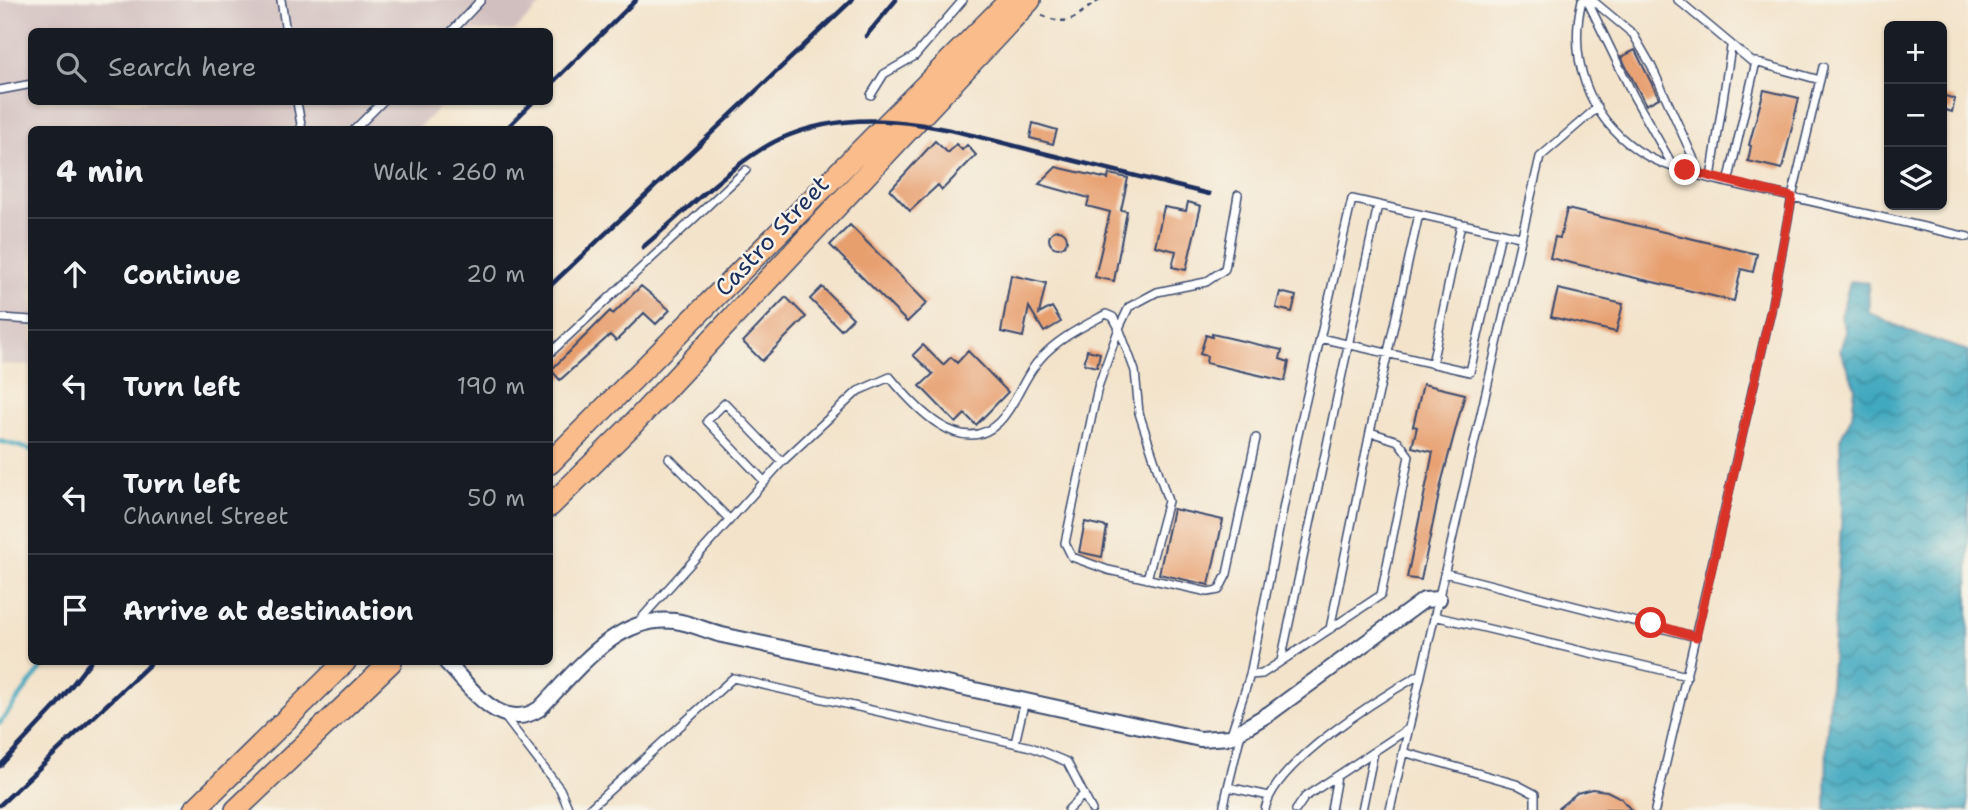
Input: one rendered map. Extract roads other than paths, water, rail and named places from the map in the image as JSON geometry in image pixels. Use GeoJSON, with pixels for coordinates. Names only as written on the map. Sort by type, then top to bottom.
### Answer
{"type":"FeatureCollection","features":[{"type":"Feature","properties":{"kind":"main road","name":"Castro Street"},"geometry":{"type":"LineString","coordinates":[[553,460],[1021,2]]}},
{"type":"Feature","properties":{"kind":"main road","name":"Castro Street"},"geometry":{"type":"LineString","coordinates":[[553,503],[629,428],[1021,2]]}},
{"type":"Feature","properties":{"kind":"main road"},"geometry":{"type":"LineString","coordinates":[[194,810],[342,665]]}},
{"type":"Feature","properties":{"kind":"main road"},"geometry":{"type":"LineString","coordinates":[[236,810],[388,665]]}},
{"type":"Feature","properties":{"kind":"street"},"geometry":{"type":"LineString","coordinates":[[449,665],[488,705],[504,715],[525,718],[539,709],[613,637],[637,623],[674,621],[722,635],[1200,739],[1236,733],[1270,713],[1424,600],[1439,599]]}},
{"type":"Feature","properties":{"kind":"lane"},"geometry":{"type":"LineString","coordinates":[[281,0],[285,28]]}},
{"type":"Feature","properties":{"kind":"lane"},"geometry":{"type":"LineString","coordinates":[[454,28],[481,0]]}},
{"type":"Feature","properties":{"kind":"lane"},"geometry":{"type":"LineString","coordinates":[[871,95],[884,74],[915,56],[963,0]]}},
{"type":"Feature","properties":{"kind":"lane"},"geometry":{"type":"LineString","coordinates":[[1587,0],[1575,29],[1577,55],[1585,85],[1618,135],[1639,152],[1728,183],[1968,237]]}},
{"type":"Feature","properties":{"kind":"lane"},"geometry":{"type":"LineString","coordinates":[[1587,0],[1633,94],[1673,166]]}},
{"type":"Feature","properties":{"kind":"lane"},"geometry":{"type":"LineString","coordinates":[[1587,0],[1633,34],[1673,111],[1701,175]]}},
{"type":"Feature","properties":{"kind":"lane"},"geometry":{"type":"LineString","coordinates":[[1678,0],[1704,19],[1731,47],[1756,62],[1820,80]]}},
{"type":"Feature","properties":{"kind":"lane"},"geometry":{"type":"LineString","coordinates":[[1711,178],[1731,47]]}},
{"type":"Feature","properties":{"kind":"lane"},"geometry":{"type":"LineString","coordinates":[[1728,183],[1756,62]]}},
{"type":"Feature","properties":{"kind":"lane"},"geometry":{"type":"LineString","coordinates":[[1655,810],[1771,310],[1792,197],[1823,67]]}},
{"type":"Feature","properties":{"kind":"lane"},"geometry":{"type":"LineString","coordinates":[[0,90],[28,85]]}},
{"type":"Feature","properties":{"kind":"lane"},"geometry":{"type":"LineString","coordinates":[[298,105],[301,126]]}},
{"type":"Feature","properties":{"kind":"lane"},"geometry":{"type":"LineString","coordinates":[[358,126],[379,105]]}},
{"type":"Feature","properties":{"kind":"lane"},"geometry":{"type":"LineString","coordinates":[[1390,810],[1540,157],[1598,107]]}},
{"type":"Feature","properties":{"kind":"lane"},"geometry":{"type":"LineString","coordinates":[[553,350],[746,170]]}},
{"type":"Feature","properties":{"kind":"lane"},"geometry":{"type":"LineString","coordinates":[[1238,195],[1225,269],[1206,282],[1157,292],[1129,307],[1119,328],[1098,387],[1065,543],[1072,557],[1147,579],[1208,592],[1219,590],[1227,574],[1256,439]]}},
{"type":"Feature","properties":{"kind":"lane"},"geometry":{"type":"LineString","coordinates":[[1223,810],[1236,733],[1352,199],[1520,237]]}},
{"type":"Feature","properties":{"kind":"lane"},"geometry":{"type":"LineString","coordinates":[[1281,661],[1378,205]]}},
{"type":"Feature","properties":{"kind":"lane"},"geometry":{"type":"LineString","coordinates":[[1330,629],[1370,432],[1419,214]]}},
{"type":"Feature","properties":{"kind":"lane"},"geometry":{"type":"LineString","coordinates":[[1432,364],[1461,224]]}},
{"type":"Feature","properties":{"kind":"lane"},"geometry":{"type":"LineString","coordinates":[[1320,338],[1470,372],[1500,233]]}},
{"type":"Feature","properties":{"kind":"lane"},"geometry":{"type":"LineString","coordinates":[[637,623],[782,462],[858,391],[890,377],[916,409],[951,431],[979,435],[998,423],[1040,359],[1078,329],[1107,314],[1113,317],[1119,328],[1135,371],[1139,412],[1168,501],[1147,579]]}},
{"type":"Feature","properties":{"kind":"lane"},"geometry":{"type":"LineString","coordinates":[[0,318],[28,320]]}},
{"type":"Feature","properties":{"kind":"lane"},"geometry":{"type":"LineString","coordinates":[[765,482],[707,421],[725,403],[782,462]]}},
{"type":"Feature","properties":{"kind":"lane"},"geometry":{"type":"LineString","coordinates":[[1250,675],[1262,674],[1381,595],[1409,456],[1398,441],[1370,432]]}},
{"type":"Feature","properties":{"kind":"lane"},"geometry":{"type":"LineString","coordinates":[[669,458],[730,520]]}},
{"type":"Feature","properties":{"kind":"lane"},"geometry":{"type":"LineString","coordinates":[[1445,573],[1696,637]]}},
{"type":"Feature","properties":{"kind":"lane"},"geometry":{"type":"LineString","coordinates":[[1434,616],[1687,676]]}},
{"type":"Feature","properties":{"kind":"lane"},"geometry":{"type":"LineString","coordinates":[[1265,810],[1269,796],[1280,778],[1376,699],[1421,674]]}},
{"type":"Feature","properties":{"kind":"lane"},"geometry":{"type":"LineString","coordinates":[[588,810],[733,678],[1015,743],[1067,762],[1092,810]]}},
{"type":"Feature","properties":{"kind":"lane"},"geometry":{"type":"LineString","coordinates":[[1015,743],[1025,700]]}},
{"type":"Feature","properties":{"kind":"lane"},"geometry":{"type":"LineString","coordinates":[[504,715],[560,789],[569,810]]}},
{"type":"Feature","properties":{"kind":"lane"},"geometry":{"type":"LineString","coordinates":[[1296,810],[1305,797],[1409,729]]}},
{"type":"Feature","properties":{"kind":"lane"},"geometry":{"type":"LineString","coordinates":[[1362,810],[1374,752]]}},
{"type":"Feature","properties":{"kind":"lane"},"geometry":{"type":"LineString","coordinates":[[1403,752],[1516,783],[1535,794],[1535,810]]}},
{"type":"Feature","properties":{"kind":"lane"},"geometry":{"type":"LineString","coordinates":[[1332,810],[1337,776]]}},
{"type":"Feature","properties":{"kind":"lane"},"geometry":{"type":"LineString","coordinates":[[1228,787],[1269,796]]}},
{"type":"Feature","properties":{"kind":"lane"},"geometry":{"type":"LineString","coordinates":[[1068,810],[1084,794]]}},
{"type":"Feature","properties":{"kind":"water"},"geometry":{"type":"Polygon","coordinates":[[[1850,281],[1868,283],[1869,312],[1910,332],[1968,351],[1968,810],[1826,810],[1827,733],[1842,511],[1840,439],[1852,416],[1855,387],[1840,350],[1846,332],[1841,317],[1850,281]]]}},
{"type":"Feature","properties":{"kind":"waterway"},"geometry":{"type":"LineString","coordinates":[[0,441],[28,449]]}},
{"type":"Feature","properties":{"kind":"waterway"},"geometry":{"type":"LineString","coordinates":[[0,723],[44,665]]}},
{"type":"Feature","properties":{"kind":"railway"},"geometry":{"type":"LineString","coordinates":[[553,82],[636,0]]}},
{"type":"Feature","properties":{"kind":"railway"},"geometry":{"type":"LineString","coordinates":[[553,283],[852,0]]}},
{"type":"Feature","properties":{"kind":"railway"},"geometry":{"type":"LineString","coordinates":[[866,36],[896,0]]}},
{"type":"Feature","properties":{"kind":"railway"},"geometry":{"type":"LineString","coordinates":[[509,126],[530,105]]}},
{"type":"Feature","properties":{"kind":"railway"},"geometry":{"type":"LineString","coordinates":[[643,247],[727,174],[763,148],[812,128],[844,122],[877,120],[942,128],[1209,194]]}},
{"type":"Feature","properties":{"kind":"railway"},"geometry":{"type":"LineString","coordinates":[[0,766],[55,707],[88,665]]}},
{"type":"Feature","properties":{"kind":"railway"},"geometry":{"type":"LineString","coordinates":[[0,805],[149,665]]}}]}
